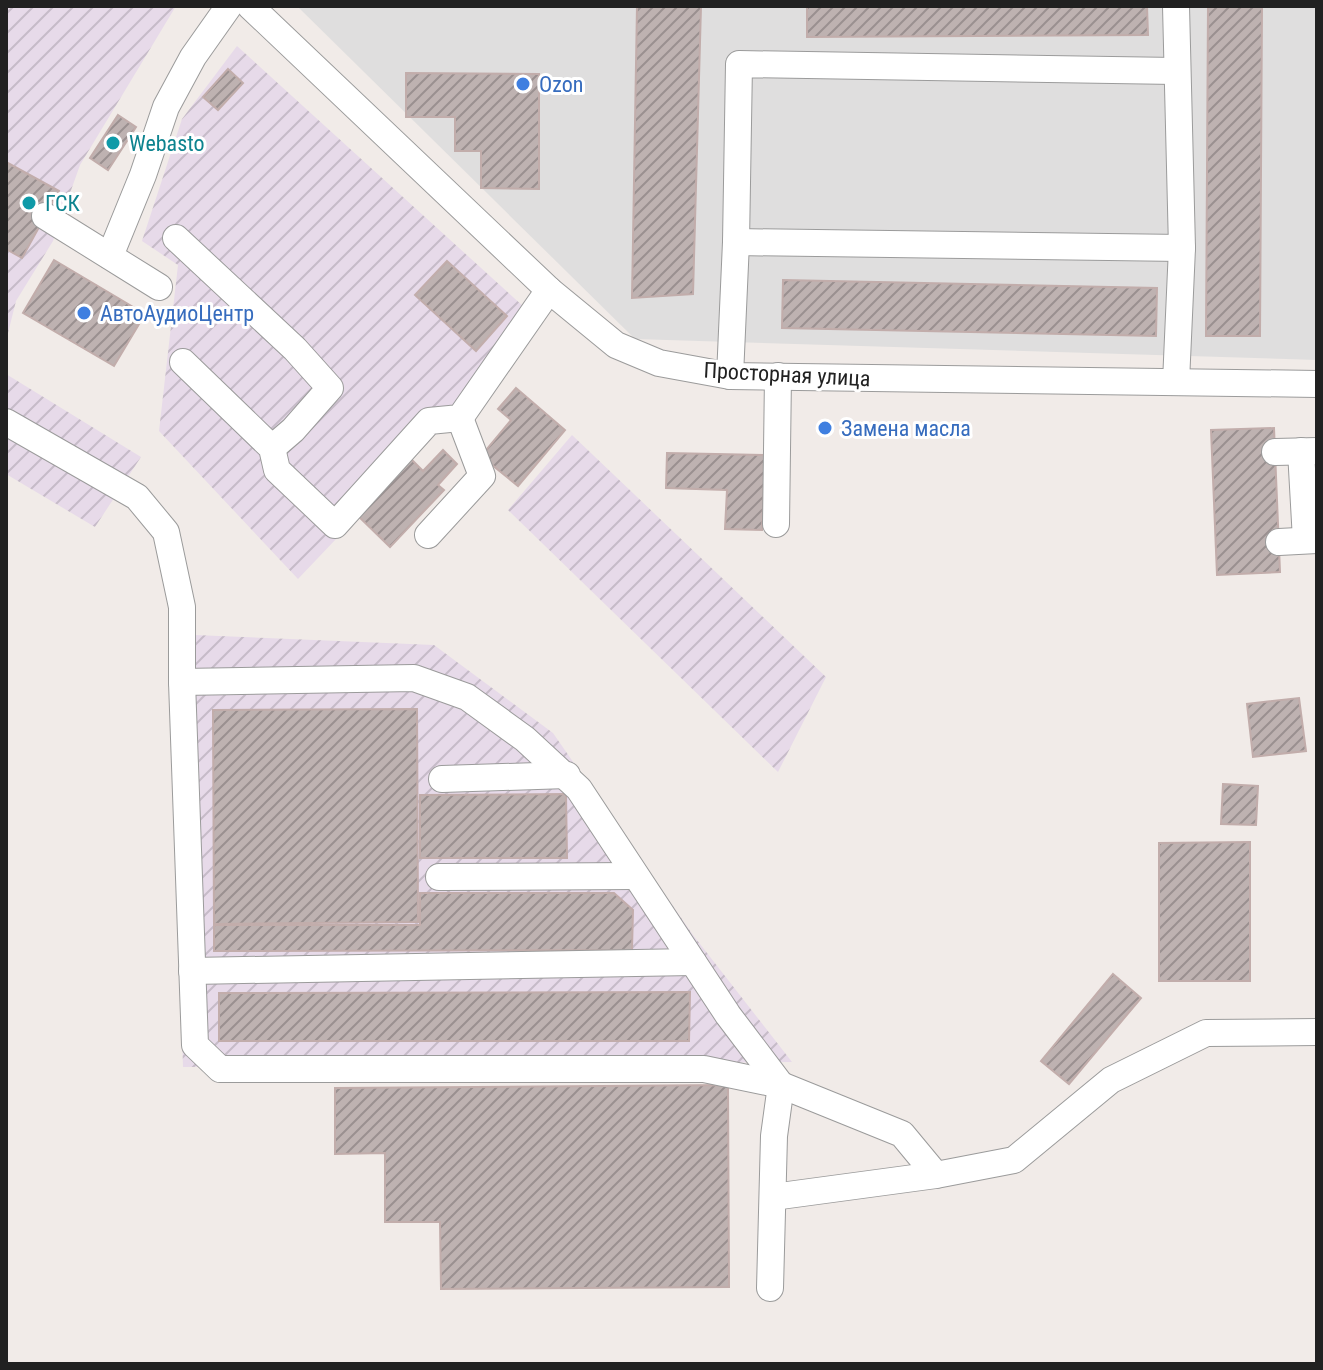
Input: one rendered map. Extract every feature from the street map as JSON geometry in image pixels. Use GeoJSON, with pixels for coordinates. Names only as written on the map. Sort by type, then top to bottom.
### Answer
{"type":"FeatureCollection","features":[{"type":"Feature","properties":{"kind":"street"},"geometry":{"type":"LineString","coordinates":[[110,256],[166,107],[193,57],[229,6]]}},
{"type":"Feature","properties":{"kind":"street","name":"Просторная улица"},"geometry":{"type":"LineString","coordinates":[[250,6],[549,290],[616,345],[659,363],[730,376],[1317,384]]}},
{"type":"Feature","properties":{"kind":"street"},"geometry":{"type":"LineString","coordinates":[[1176,6],[1182,248],[1176,382]]}},
{"type":"Feature","properties":{"kind":"street"},"geometry":{"type":"LineString","coordinates":[[730,376],[739,64],[1176,71]]}},
{"type":"Feature","properties":{"kind":"street"},"geometry":{"type":"LineString","coordinates":[[45,216],[159,287]]}},
{"type":"Feature","properties":{"kind":"street"},"geometry":{"type":"LineString","coordinates":[[176,238],[295,349],[330,388],[293,430],[272,448]]}},
{"type":"Feature","properties":{"kind":"street"},"geometry":{"type":"LineString","coordinates":[[736,242],[1182,248]]}},
{"type":"Feature","properties":{"kind":"street"},"geometry":{"type":"LineString","coordinates":[[183,362],[272,448],[277,470],[335,525],[429,421],[460,418],[549,290]]}},
{"type":"Feature","properties":{"kind":"street"},"geometry":{"type":"LineString","coordinates":[[776,524],[778,376]]}},
{"type":"Feature","properties":{"kind":"street"},"geometry":{"type":"LineString","coordinates":[[428,535],[482,476],[460,418]]}},
{"type":"Feature","properties":{"kind":"street"},"geometry":{"type":"LineString","coordinates":[[6,422],[137,497],[166,532],[182,607],[195,1045],[220,1069],[704,1069],[781,1085],[902,1134],[936,1175]]}},
{"type":"Feature","properties":{"kind":"street"},"geometry":{"type":"LineString","coordinates":[[1279,542],[1312,540],[1298,451]]}},
{"type":"Feature","properties":{"kind":"street"},"geometry":{"type":"LineString","coordinates":[[182,682],[414,678],[467,697],[525,739],[567,775],[728,1015],[781,1085],[774,1136],[770,1288]]}},
{"type":"Feature","properties":{"kind":"street"},"geometry":{"type":"LineString","coordinates":[[442,779],[567,775]]}},
{"type":"Feature","properties":{"kind":"street"},"geometry":{"type":"LineString","coordinates":[[439,877],[635,876]]}},
{"type":"Feature","properties":{"kind":"street"},"geometry":{"type":"LineString","coordinates":[[192,971],[693,962]]}},
{"type":"Feature","properties":{"kind":"street"},"geometry":{"type":"LineString","coordinates":[[773,1197],[936,1175],[1014,1160],[1111,1080],[1206,1033],[1317,1032]]}},
{"type":"Feature","properties":{"kind":"shaded area"},"geometry":{"type":"Polygon","coordinates":[[[6,6],[176,6],[80,165],[53,241],[16,301],[6,341],[6,6]]]}},
{"type":"Feature","properties":{"kind":"shaded area"},"geometry":{"type":"Polygon","coordinates":[[[297,6],[1317,6],[1317,360],[635,339],[297,6]]]}},
{"type":"Feature","properties":{"kind":"shaded area"},"geometry":{"type":"Polygon","coordinates":[[[237,46],[525,308],[472,396],[298,579],[159,431],[178,265],[142,241],[182,119],[237,46]]]}},
{"type":"Feature","properties":{"kind":"shaded area"},"geometry":{"type":"Polygon","coordinates":[[[6,374],[141,457],[95,527],[6,474],[6,374]]]}},
{"type":"Feature","properties":{"kind":"shaded area"},"geometry":{"type":"Polygon","coordinates":[[[572,435],[826,677],[778,772],[508,510],[572,435]]]}},
{"type":"Feature","properties":{"kind":"shaded area"},"geometry":{"type":"Polygon","coordinates":[[[170,634],[434,645],[553,733],[693,935],[792,1062],[183,1067],[170,634]]]}},
{"type":"Feature","properties":{"kind":"building"},"geometry":{"type":"Polygon","coordinates":[[[637,6],[701,6],[693,294],[632,298],[637,6]]]}},
{"type":"Feature","properties":{"kind":"building"},"geometry":{"type":"Polygon","coordinates":[[[807,6],[1147,6],[1148,35],[807,37],[807,6]]]}},
{"type":"Feature","properties":{"kind":"building"},"geometry":{"type":"Polygon","coordinates":[[[1208,6],[1262,6],[1260,336],[1206,336],[1208,6]]]}},
{"type":"Feature","properties":{"kind":"building"},"geometry":{"type":"Polygon","coordinates":[[[228,69],[243,83],[218,110],[203,97],[228,69]]]}},
{"type":"Feature","properties":{"kind":"building"},"geometry":{"type":"Polygon","coordinates":[[[406,73],[539,74],[539,189],[481,188],[481,151],[455,151],[455,117],[406,117],[406,73]]]}},
{"type":"Feature","properties":{"kind":"building","name":"Webasto"},"geometry":{"type":"Polygon","coordinates":[[[118,115],[136,127],[108,170],[90,158],[118,115]]]}},
{"type":"Feature","properties":{"kind":"building","name":"ГСК"},"geometry":{"type":"Polygon","coordinates":[[[6,162],[59,191],[22,258],[6,249],[6,162]]]}},
{"type":"Feature","properties":{"kind":"building","name":"АвтоАудиоЦентр"},"geometry":{"type":"Polygon","coordinates":[[[54,260],[145,314],[114,366],[23,313],[54,260]]]}},
{"type":"Feature","properties":{"kind":"building"},"geometry":{"type":"Polygon","coordinates":[[[447,261],[507,316],[476,351],[415,295],[447,261]]]}},
{"type":"Feature","properties":{"kind":"building"},"geometry":{"type":"Polygon","coordinates":[[[783,280],[1157,288],[1156,336],[782,328],[783,280]]]}},
{"type":"Feature","properties":{"kind":"building"},"geometry":{"type":"Polygon","coordinates":[[[516,388],[565,430],[518,486],[481,456],[511,420],[498,409],[516,388]]]}},
{"type":"Feature","properties":{"kind":"building"},"geometry":{"type":"Polygon","coordinates":[[[1274,428],[1280,572],[1217,575],[1211,430],[1274,428]]]}},
{"type":"Feature","properties":{"kind":"building"},"geometry":{"type":"Polygon","coordinates":[[[443,450],[457,464],[438,485],[444,490],[390,547],[354,512],[408,456],[423,471],[443,450]]]}},
{"type":"Feature","properties":{"kind":"building"},"geometry":{"type":"Polygon","coordinates":[[[667,453],[765,455],[762,530],[725,529],[727,490],[666,488],[667,453]]]}},
{"type":"Feature","properties":{"kind":"building"},"geometry":{"type":"Polygon","coordinates":[[[1299,698],[1306,751],[1253,757],[1247,704],[1299,698]]]}},
{"type":"Feature","properties":{"kind":"building"},"geometry":{"type":"Polygon","coordinates":[[[417,709],[418,922],[214,924],[213,710],[417,709]]]}},
{"type":"Feature","properties":{"kind":"building"},"geometry":{"type":"Polygon","coordinates":[[[1223,784],[1258,786],[1256,825],[1221,824],[1223,784]]]}},
{"type":"Feature","properties":{"kind":"building"},"geometry":{"type":"Polygon","coordinates":[[[566,794],[567,858],[420,858],[420,795],[566,794]]]}},
{"type":"Feature","properties":{"kind":"building"},"geometry":{"type":"Polygon","coordinates":[[[1250,842],[1250,981],[1159,981],[1159,843],[1250,842]]]}},
{"type":"Feature","properties":{"kind":"building"},"geometry":{"type":"Polygon","coordinates":[[[420,893],[614,893],[633,910],[632,950],[214,951],[214,925],[420,925],[420,893]]]}},
{"type":"Feature","properties":{"kind":"building"},"geometry":{"type":"Polygon","coordinates":[[[1113,974],[1141,998],[1069,1084],[1041,1061],[1113,974]]]}},
{"type":"Feature","properties":{"kind":"building"},"geometry":{"type":"Polygon","coordinates":[[[690,992],[689,1041],[219,1041],[219,993],[690,992]]]}},
{"type":"Feature","properties":{"kind":"building"},"geometry":{"type":"Polygon","coordinates":[[[728,1085],[729,1287],[441,1289],[440,1222],[385,1222],[385,1153],[335,1154],[335,1088],[728,1085]]]}},
{"type":"Feature","properties":{"kind":"place","name":"Ozon"},"geometry":{"type":"Point","coordinates":[523,84]}},
{"type":"Feature","properties":{"kind":"place","name":"Webasto"},"geometry":{"type":"Point","coordinates":[113,143]}},
{"type":"Feature","properties":{"kind":"place","name":"ГСК"},"geometry":{"type":"Point","coordinates":[29,203]}},
{"type":"Feature","properties":{"kind":"place","name":"АвтоАудиоЦентр"},"geometry":{"type":"Point","coordinates":[84,313]}},
{"type":"Feature","properties":{"kind":"place","name":"Замена масла"},"geometry":{"type":"Point","coordinates":[825,428]}}]}
